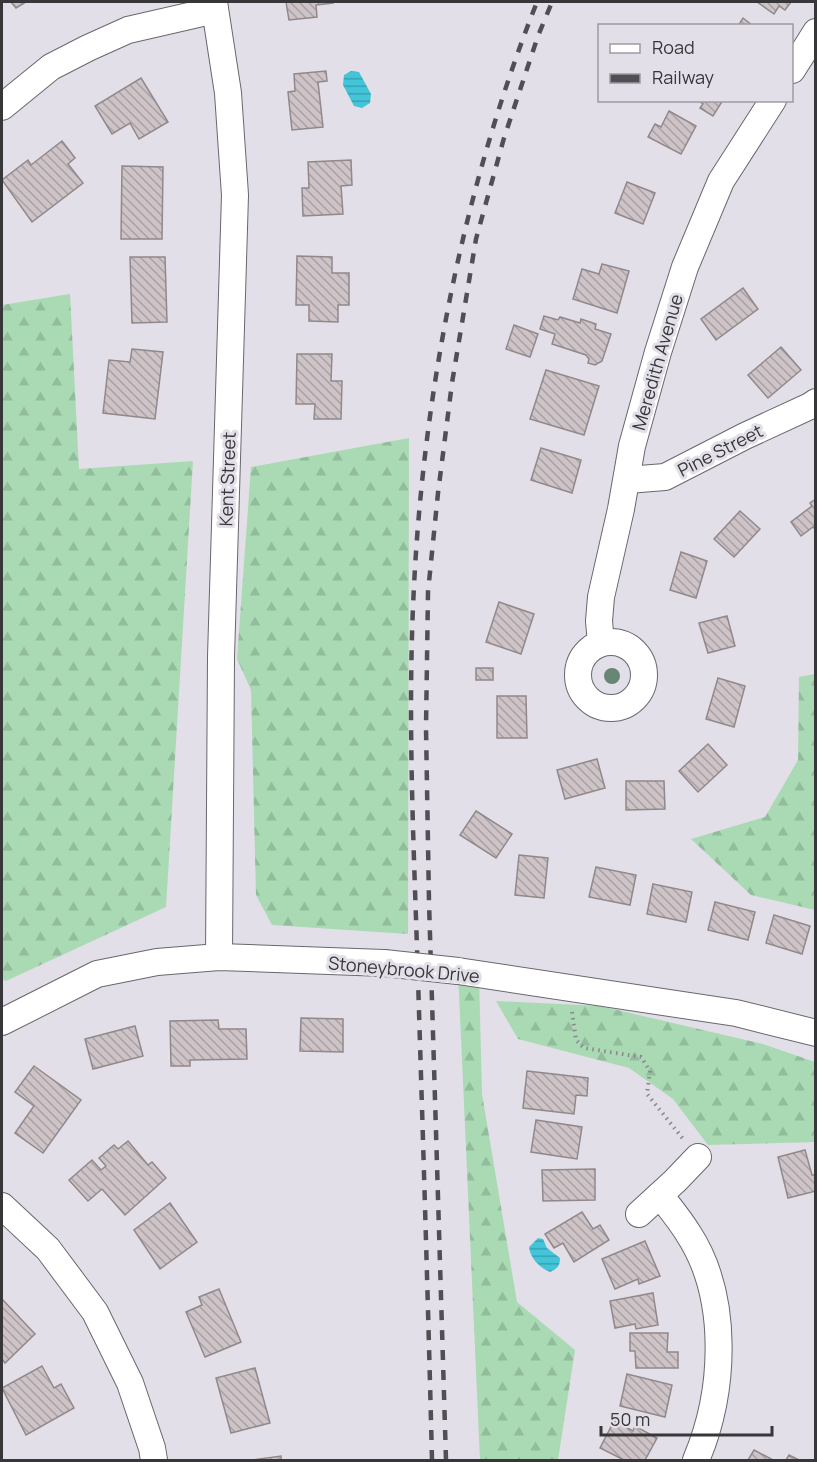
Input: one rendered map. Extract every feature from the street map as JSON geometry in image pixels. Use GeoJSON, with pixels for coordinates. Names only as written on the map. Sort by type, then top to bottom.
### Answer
{"type":"FeatureCollection","features":[{"type":"Feature","properties":{"kind":"street"},"geometry":{"type":"LineString","coordinates":[[2,107],[51,67],[88,48],[128,30],[214,6]]}},
{"type":"Feature","properties":{"kind":"street","name":"Kent Street"},"geometry":{"type":"LineString","coordinates":[[214,6],[228,93],[235,195],[221,657],[219,957]]}},
{"type":"Feature","properties":{"kind":"street"},"geometry":{"type":"LineString","coordinates":[[793,68],[816,32]]}},
{"type":"Feature","properties":{"kind":"street","name":"Meredith Avenue"},"geometry":{"type":"LineString","coordinates":[[601,643],[599,621],[601,597],[627,480],[632,446],[658,352],[685,267],[722,181],[771,102]]}},
{"type":"Feature","properties":{"kind":"street","name":"Pine Street"},"geometry":{"type":"LineString","coordinates":[[627,480],[665,477],[746,436],[814,407]]}},
{"type":"Feature","properties":{"kind":"street","name":"Stoneybrook Drive"},"geometry":{"type":"LineString","coordinates":[[2,1022],[97,974],[157,962],[219,957],[384,963],[458,971],[736,1013],[816,1033]]}},
{"type":"Feature","properties":{"kind":"street"},"geometry":{"type":"LineString","coordinates":[[639,1214],[698,1157]]}},
{"type":"Feature","properties":{"kind":"street"},"geometry":{"type":"LineString","coordinates":[[660,1195],[689,1234],[706,1271],[716,1310],[719,1354],[714,1395],[707,1434],[696,1461]]}},
{"type":"Feature","properties":{"kind":"street"},"geometry":{"type":"LineString","coordinates":[[2,1206],[48,1249],[95,1312],[130,1383],[152,1448],[154,1461]]}},
{"type":"Feature","properties":{"kind":"path"},"geometry":{"type":"LineString","coordinates":[[572,1010],[576,1040],[584,1048],[641,1057],[650,1071],[647,1094],[698,1157]]}},
{"type":"Feature","properties":{"kind":"green space"},"geometry":{"type":"Polygon","coordinates":[[[70,294],[79,469],[193,461],[166,907],[6,981],[2,979],[2,305],[70,294]]]}},
{"type":"Feature","properties":{"kind":"green space"},"geometry":{"type":"Polygon","coordinates":[[[409,438],[408,934],[272,925],[256,895],[251,690],[237,659],[251,467],[409,438]]]}},
{"type":"Feature","properties":{"kind":"green space"},"geometry":{"type":"Polygon","coordinates":[[[816,674],[815,910],[751,895],[691,839],[765,817],[798,760],[799,677],[816,674]]]}},
{"type":"Feature","properties":{"kind":"green space"},"geometry":{"type":"Polygon","coordinates":[[[458,971],[479,975],[482,1094],[517,1302],[575,1350],[558,1460],[480,1460],[458,971]]]}},
{"type":"Feature","properties":{"kind":"green space"},"geometry":{"type":"Polygon","coordinates":[[[496,1001],[600,1006],[763,1044],[815,1062],[815,1142],[708,1145],[673,1099],[629,1068],[518,1039],[496,1001]]]}},
{"type":"Feature","properties":{"kind":"water"},"geometry":{"type":"Polygon","coordinates":[[[351,71],[359,72],[371,94],[370,103],[362,108],[354,106],[343,85],[344,75],[351,71]]]}},
{"type":"Feature","properties":{"kind":"water"},"geometry":{"type":"Polygon","coordinates":[[[538,1238],[543,1239],[547,1248],[560,1258],[555,1270],[550,1272],[543,1268],[531,1255],[529,1247],[538,1238]]]}},
{"type":"Feature","properties":{"kind":"building"},"geometry":{"type":"Polygon","coordinates":[[[11,2],[26,2],[16,8],[11,2]]]}},
{"type":"Feature","properties":{"kind":"building"},"geometry":{"type":"Polygon","coordinates":[[[286,2],[333,3],[316,5],[317,17],[289,20],[286,2]]]}},
{"type":"Feature","properties":{"kind":"building"},"geometry":{"type":"Polygon","coordinates":[[[757,2],[791,2],[785,10],[779,6],[774,14],[757,2]]]}},
{"type":"Feature","properties":{"kind":"building"},"geometry":{"type":"Polygon","coordinates":[[[743,18],[750,24],[739,24],[743,18]]]}},
{"type":"Feature","properties":{"kind":"building"},"geometry":{"type":"Polygon","coordinates":[[[326,71],[327,81],[318,82],[323,127],[292,130],[288,92],[295,91],[294,74],[326,71]]]}},
{"type":"Feature","properties":{"kind":"building"},"geometry":{"type":"Polygon","coordinates":[[[141,78],[168,122],[139,139],[130,123],[112,134],[95,106],[141,78]]]}},
{"type":"Feature","properties":{"kind":"building"},"geometry":{"type":"Polygon","coordinates":[[[700,102],[722,102],[713,116],[700,108],[703,104],[700,102]]]}},
{"type":"Feature","properties":{"kind":"building"},"geometry":{"type":"Polygon","coordinates":[[[669,111],[696,126],[681,154],[648,137],[655,124],[661,127],[669,111]]]}},
{"type":"Feature","properties":{"kind":"building"},"geometry":{"type":"Polygon","coordinates":[[[62,141],[75,158],[68,164],[83,183],[32,222],[2,180],[28,160],[31,165],[62,141]]]}},
{"type":"Feature","properties":{"kind":"building"},"geometry":{"type":"Polygon","coordinates":[[[351,160],[352,185],[341,186],[343,214],[303,216],[302,188],[309,188],[308,162],[351,160]]]}},
{"type":"Feature","properties":{"kind":"building"},"geometry":{"type":"Polygon","coordinates":[[[122,166],[163,167],[162,239],[121,239],[122,166]]]}},
{"type":"Feature","properties":{"kind":"building"},"geometry":{"type":"Polygon","coordinates":[[[627,182],[655,193],[643,224],[615,213],[627,182]]]}},
{"type":"Feature","properties":{"kind":"building"},"geometry":{"type":"Polygon","coordinates":[[[297,256],[332,257],[332,273],[349,273],[349,305],[338,305],[338,322],[309,321],[309,305],[296,305],[297,256]]]}},
{"type":"Feature","properties":{"kind":"building"},"geometry":{"type":"Polygon","coordinates":[[[130,257],[165,257],[167,322],[132,323],[130,257]]]}},
{"type":"Feature","properties":{"kind":"building"},"geometry":{"type":"Polygon","coordinates":[[[602,264],[629,271],[617,313],[573,299],[582,269],[599,274],[602,264]]]}},
{"type":"Feature","properties":{"kind":"building"},"geometry":{"type":"Polygon","coordinates":[[[743,288],[758,309],[716,340],[701,319],[743,288]]]}},
{"type":"Feature","properties":{"kind":"building"},"geometry":{"type":"Polygon","coordinates":[[[544,316],[558,320],[560,317],[580,323],[581,319],[596,324],[595,329],[611,334],[602,361],[595,365],[588,363],[589,359],[586,355],[552,344],[555,334],[540,329],[544,316]]]}},
{"type":"Feature","properties":{"kind":"building"},"geometry":{"type":"Polygon","coordinates":[[[514,325],[538,334],[530,357],[506,349],[514,325]]]}},
{"type":"Feature","properties":{"kind":"building"},"geometry":{"type":"Polygon","coordinates":[[[781,347],[801,370],[768,398],[748,375],[781,347]]]}},
{"type":"Feature","properties":{"kind":"building"},"geometry":{"type":"Polygon","coordinates":[[[132,349],[163,352],[155,419],[103,413],[109,360],[130,362],[132,349]]]}},
{"type":"Feature","properties":{"kind":"building"},"geometry":{"type":"Polygon","coordinates":[[[297,354],[332,354],[331,381],[342,381],[341,419],[314,419],[315,404],[296,404],[297,354]]]}},
{"type":"Feature","properties":{"kind":"building"},"geometry":{"type":"Polygon","coordinates":[[[546,370],[599,386],[584,435],[530,419],[546,370]]]}},
{"type":"Feature","properties":{"kind":"building"},"geometry":{"type":"Polygon","coordinates":[[[541,448],[581,460],[572,493],[531,480],[541,448]]]}},
{"type":"Feature","properties":{"kind":"building"},"geometry":{"type":"Polygon","coordinates":[[[816,499],[816,530],[813,527],[801,536],[791,522],[812,506],[810,503],[816,499]]]}},
{"type":"Feature","properties":{"kind":"building"},"geometry":{"type":"Polygon","coordinates":[[[740,511],[760,529],[734,557],[714,539],[740,511]]]}},
{"type":"Feature","properties":{"kind":"building"},"geometry":{"type":"Polygon","coordinates":[[[681,552],[707,561],[696,598],[670,590],[681,552]]]}},
{"type":"Feature","properties":{"kind":"building"},"geometry":{"type":"Polygon","coordinates":[[[499,602],[534,614],[521,654],[486,642],[499,602]]]}},
{"type":"Feature","properties":{"kind":"building"},"geometry":{"type":"Polygon","coordinates":[[[727,616],[735,646],[708,653],[699,623],[727,616]]]}},
{"type":"Feature","properties":{"kind":"building"},"geometry":{"type":"Polygon","coordinates":[[[476,668],[493,668],[493,680],[476,680],[476,668]]]}},
{"type":"Feature","properties":{"kind":"building"},"geometry":{"type":"Polygon","coordinates":[[[718,678],[745,686],[734,727],[706,719],[718,678]]]}},
{"type":"Feature","properties":{"kind":"building"},"geometry":{"type":"Polygon","coordinates":[[[497,696],[526,696],[527,738],[497,738],[497,696]]]}},
{"type":"Feature","properties":{"kind":"building"},"geometry":{"type":"Polygon","coordinates":[[[708,744],[727,765],[698,792],[679,771],[708,744]]]}},
{"type":"Feature","properties":{"kind":"building"},"geometry":{"type":"Polygon","coordinates":[[[597,759],[605,788],[565,799],[557,770],[597,759]]]}},
{"type":"Feature","properties":{"kind":"building"},"geometry":{"type":"Polygon","coordinates":[[[626,781],[664,781],[665,809],[626,810],[626,781]]]}},
{"type":"Feature","properties":{"kind":"building"},"geometry":{"type":"Polygon","coordinates":[[[476,811],[512,834],[496,858],[460,835],[476,811]]]}},
{"type":"Feature","properties":{"kind":"building"},"geometry":{"type":"Polygon","coordinates":[[[519,855],[548,858],[544,898],[515,895],[519,855]]]}},
{"type":"Feature","properties":{"kind":"building"},"geometry":{"type":"Polygon","coordinates":[[[596,867],[636,875],[630,905],[589,897],[596,867]]]}},
{"type":"Feature","properties":{"kind":"building"},"geometry":{"type":"Polygon","coordinates":[[[653,884],[692,892],[686,922],[647,914],[653,884]]]}},
{"type":"Feature","properties":{"kind":"building"},"geometry":{"type":"Polygon","coordinates":[[[715,902],[755,912],[748,940],[708,930],[715,902]]]}},
{"type":"Feature","properties":{"kind":"building"},"geometry":{"type":"Polygon","coordinates":[[[774,915],[810,926],[802,954],[766,943],[774,915]]]}},
{"type":"Feature","properties":{"kind":"building"},"geometry":{"type":"Polygon","coordinates":[[[301,1018],[343,1019],[343,1052],[300,1051],[301,1018]]]}},
{"type":"Feature","properties":{"kind":"building"},"geometry":{"type":"Polygon","coordinates":[[[218,1020],[219,1029],[246,1029],[247,1059],[190,1060],[190,1066],[171,1066],[170,1021],[218,1020]]]}},
{"type":"Feature","properties":{"kind":"building"},"geometry":{"type":"Polygon","coordinates":[[[135,1026],[143,1056],[93,1069],[85,1039],[135,1026]]]}},
{"type":"Feature","properties":{"kind":"building"},"geometry":{"type":"Polygon","coordinates":[[[34,1066],[81,1100],[43,1153],[15,1133],[34,1106],[15,1092],[34,1066]]]}},
{"type":"Feature","properties":{"kind":"building"},"geometry":{"type":"Polygon","coordinates":[[[527,1071],[588,1078],[587,1096],[576,1095],[574,1114],[523,1108],[527,1071]]]}},
{"type":"Feature","properties":{"kind":"building"},"geometry":{"type":"Polygon","coordinates":[[[536,1120],[582,1127],[577,1159],[531,1152],[536,1120]]]}},
{"type":"Feature","properties":{"kind":"building"},"geometry":{"type":"Polygon","coordinates":[[[128,1141],[148,1165],[152,1162],[166,1178],[125,1215],[102,1189],[88,1201],[69,1180],[92,1160],[101,1170],[106,1166],[99,1158],[114,1145],[118,1149],[128,1141]]]}},
{"type":"Feature","properties":{"kind":"building"},"geometry":{"type":"Polygon","coordinates":[[[805,1150],[812,1175],[816,1175],[816,1191],[788,1198],[778,1157],[805,1150]]]}},
{"type":"Feature","properties":{"kind":"building"},"geometry":{"type":"Polygon","coordinates":[[[595,1169],[595,1200],[543,1201],[542,1170],[595,1169]]]}},
{"type":"Feature","properties":{"kind":"building"},"geometry":{"type":"Polygon","coordinates":[[[170,1203],[197,1242],[160,1269],[134,1230],[170,1203]]]}},
{"type":"Feature","properties":{"kind":"building"},"geometry":{"type":"Polygon","coordinates":[[[582,1212],[593,1229],[600,1225],[609,1240],[574,1262],[563,1243],[554,1248],[545,1234],[582,1212]]]}},
{"type":"Feature","properties":{"kind":"building"},"geometry":{"type":"Polygon","coordinates":[[[645,1241],[660,1276],[639,1284],[638,1279],[615,1289],[602,1259],[645,1241]]]}},
{"type":"Feature","properties":{"kind":"building"},"geometry":{"type":"Polygon","coordinates":[[[219,1289],[241,1342],[205,1357],[186,1312],[202,1305],[199,1297],[219,1289]]]}},
{"type":"Feature","properties":{"kind":"building"},"geometry":{"type":"Polygon","coordinates":[[[653,1293],[658,1325],[636,1329],[635,1324],[615,1328],[610,1301],[653,1293]]]}},
{"type":"Feature","properties":{"kind":"building"},"geometry":{"type":"Polygon","coordinates":[[[2,1299],[35,1334],[5,1363],[2,1359],[2,1299]]]}},
{"type":"Feature","properties":{"kind":"building"},"geometry":{"type":"Polygon","coordinates":[[[630,1333],[668,1333],[667,1352],[678,1352],[678,1368],[636,1368],[635,1351],[630,1351],[630,1333]]]}},
{"type":"Feature","properties":{"kind":"building"},"geometry":{"type":"Polygon","coordinates":[[[42,1366],[54,1388],[61,1384],[74,1408],[26,1435],[2,1388],[42,1366]]]}},
{"type":"Feature","properties":{"kind":"building"},"geometry":{"type":"Polygon","coordinates":[[[255,1368],[270,1423],[231,1433],[216,1378],[255,1368]]]}},
{"type":"Feature","properties":{"kind":"building"},"geometry":{"type":"Polygon","coordinates":[[[627,1374],[672,1385],[665,1417],[620,1406],[627,1374]]]}},
{"type":"Feature","properties":{"kind":"building"},"geometry":{"type":"Polygon","coordinates":[[[614,1421],[633,1431],[635,1426],[657,1438],[645,1460],[624,1460],[600,1448],[614,1421]]]}},
{"type":"Feature","properties":{"kind":"building"},"geometry":{"type":"Polygon","coordinates":[[[754,1450],[773,1460],[748,1460],[754,1450]]]}},
{"type":"Feature","properties":{"kind":"building"},"geometry":{"type":"Polygon","coordinates":[[[789,1455],[799,1460],[786,1460],[789,1455]]]}},
{"type":"Feature","properties":{"kind":"building"},"geometry":{"type":"Polygon","coordinates":[[[281,1456],[281,1460],[252,1460],[281,1456]]]}},
{"type":"Feature","properties":{"kind":"railway"},"geometry":{"type":"LineString","coordinates":[[432,1460],[411,733],[412,635],[419,512],[438,363],[452,289],[488,143],[537,2]]}},
{"type":"Feature","properties":{"kind":"railway"},"geometry":{"type":"LineString","coordinates":[[446,1460],[429,902],[426,728],[428,592],[452,383],[476,239],[504,138],[538,36],[552,2]]}}]}
